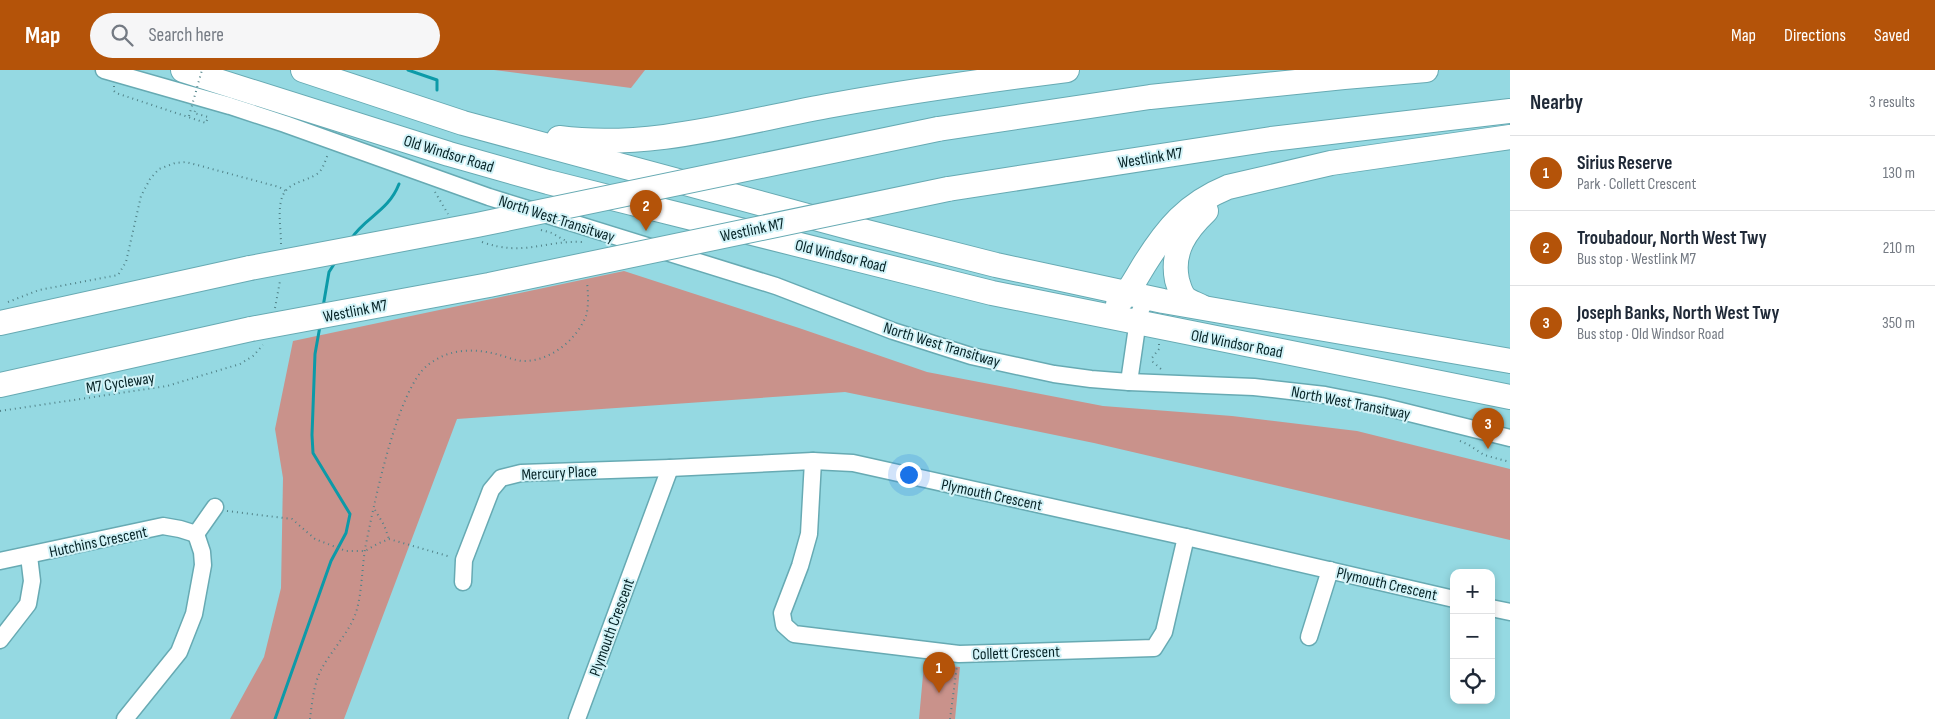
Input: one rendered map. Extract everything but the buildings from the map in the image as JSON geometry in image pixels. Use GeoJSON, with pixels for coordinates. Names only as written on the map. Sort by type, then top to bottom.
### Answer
{"type":"FeatureCollection","features":[{"type":"Feature","properties":{"kind":"highway","name":"Old Windsor Road"},"geometry":{"type":"LineString","coordinates":[[183,70],[449,154],[548,182],[982,291],[1510,397]]}},
{"type":"Feature","properties":{"kind":"highway","name":"Old Windsor Road"},"geometry":{"type":"LineString","coordinates":[[303,70],[464,123],[862,231],[996,265],[1151,298],[1510,361]]}},
{"type":"Feature","properties":{"kind":"highway"},"geometry":{"type":"LineString","coordinates":[[464,123],[571,140],[608,141],[652,138],[704,131],[843,104],[977,82],[1067,70]]}},
{"type":"Feature","properties":{"kind":"highway"},"geometry":{"type":"LineString","coordinates":[[4,313],[477,225],[938,129],[1150,97],[1344,76],[1426,70]]}},
{"type":"Feature","properties":{"kind":"highway","name":"Westlink M7"},"geometry":{"type":"LineString","coordinates":[[0,385],[251,329],[489,285],[948,189],[1271,139],[1510,111]]}},
{"type":"Feature","properties":{"kind":"highway"},"geometry":{"type":"LineString","coordinates":[[1073,310],[1104,312],[1112,310],[1128,293],[1164,235],[1186,211],[1198,201],[1228,187],[1330,163],[1510,137]]}},
{"type":"Feature","properties":{"kind":"highway"},"geometry":{"type":"LineString","coordinates":[[1205,308],[1184,297],[1178,286],[1175,264],[1180,243],[1196,221],[1215,204],[1237,191],[1330,163]]}},
{"type":"Feature","properties":{"kind":"street","name":"North West Transitway"},"geometry":{"type":"LineString","coordinates":[[104,70],[230,106],[489,197],[776,286],[935,345],[990,360],[1054,374],[1129,382],[1254,388],[1325,395],[1381,406],[1510,438]]}},
{"type":"Feature","properties":{"kind":"street"},"geometry":{"type":"LineString","coordinates":[[1129,382],[1139,313],[1145,302],[1151,298]]}},
{"type":"Feature","properties":{"kind":"street","name":"Plymouth Crescent"},"geometry":{"type":"LineString","coordinates":[[577,719],[670,468],[813,461],[853,464],[1186,537],[1450,598]]}},
{"type":"Feature","properties":{"kind":"street","name":"Collett Crescent"},"geometry":{"type":"LineString","coordinates":[[813,461],[809,534],[800,566],[782,613],[784,625],[794,634],[959,654],[1154,648],[1164,632],[1186,537]]}},
{"type":"Feature","properties":{"kind":"street","name":"Mercury Place"},"geometry":{"type":"LineString","coordinates":[[463,582],[464,560],[491,490],[502,478],[520,473],[670,468]]}},
{"type":"Feature","properties":{"kind":"street"},"geometry":{"type":"LineString","coordinates":[[125,719],[178,652],[194,614],[203,566],[202,552],[196,534],[215,507]]}},
{"type":"Feature","properties":{"kind":"street","name":"Hutchins Crescent"},"geometry":{"type":"LineString","coordinates":[[0,561],[163,526],[180,528],[196,534]]}},
{"type":"Feature","properties":{"kind":"street"},"geometry":{"type":"LineString","coordinates":[[0,640],[28,604],[32,581],[29,556]]}},
{"type":"Feature","properties":{"kind":"street"},"geometry":{"type":"LineString","coordinates":[[1309,637],[1330,570]]}},
{"type":"Feature","properties":{"kind":"street"},"geometry":{"type":"LineString","coordinates":[[1495,609],[1510,612]]}},
{"type":"Feature","properties":{"kind":"path"},"geometry":{"type":"LineString","coordinates":[[188,116],[202,70]]}},
{"type":"Feature","properties":{"kind":"path"},"geometry":{"type":"LineString","coordinates":[[116,93],[206,123],[208,117],[194,113]]}},
{"type":"Feature","properties":{"kind":"path"},"geometry":{"type":"LineString","coordinates":[[281,247],[281,199],[292,185],[317,174],[324,166],[330,150]]}},
{"type":"Feature","properties":{"kind":"path"},"geometry":{"type":"LineString","coordinates":[[4,313],[39,290],[118,275],[126,262],[141,196],[154,175],[167,165],[186,162],[279,187],[286,191]]}},
{"type":"Feature","properties":{"kind":"path"},"geometry":{"type":"LineString","coordinates":[[310,719],[312,701],[321,669],[356,611],[365,551],[387,456],[402,405],[412,384],[427,365],[447,354],[467,349],[493,353],[520,361],[539,360],[558,350],[573,337],[586,315],[587,274]]}},
{"type":"Feature","properties":{"kind":"path"},"geometry":{"type":"LineString","coordinates":[[275,306],[280,279]]}},
{"type":"Feature","properties":{"kind":"path"},"geometry":{"type":"LineString","coordinates":[[1159,349],[1152,358],[1153,362],[1167,371]]}},
{"type":"Feature","properties":{"kind":"path","name":"M7 Cycleway"},"geometry":{"type":"LineString","coordinates":[[0,411],[167,386],[240,364]]}},
{"type":"Feature","properties":{"kind":"path"},"geometry":{"type":"LineString","coordinates":[[215,507],[233,512],[292,519],[315,539],[346,550],[365,551],[389,539],[432,553],[464,560]]}},
{"type":"Feature","properties":{"kind":"path"},"geometry":{"type":"LineString","coordinates":[[375,510],[389,539]]}},
{"type":"Feature","properties":{"kind":"path"},"geometry":{"type":"LineString","coordinates":[[950,719],[959,654]]}},
{"type":"Feature","properties":{"kind":"shaded area"},"geometry":{"type":"Polygon","coordinates":[[[494,70],[645,70],[631,88],[494,70]]]}},
{"type":"Feature","properties":{"kind":"shaded area"},"geometry":{"type":"Polygon","coordinates":[[[624,271],[927,372],[1103,406],[1232,416],[1357,431],[1510,469],[1510,540],[1094,443],[845,392],[457,419],[344,719],[230,719],[264,657],[281,588],[283,478],[275,429],[293,341],[624,271]]]}},
{"type":"Feature","properties":{"kind":"shaded area"},"geometry":{"type":"Polygon","coordinates":[[[924,664],[960,667],[955,719],[919,719],[924,664]]]}},
{"type":"Feature","properties":{"kind":"waterway"},"geometry":{"type":"LineString","coordinates":[[408,70],[437,80],[437,90]]}},
{"type":"Feature","properties":{"kind":"waterway"},"geometry":{"type":"LineString","coordinates":[[351,239],[363,225],[383,208],[399,184]]}},
{"type":"Feature","properties":{"kind":"waterway"},"geometry":{"type":"LineString","coordinates":[[323,307],[329,272],[336,261]]}},
{"type":"Feature","properties":{"kind":"waterway"},"geometry":{"type":"LineString","coordinates":[[275,719],[331,561],[346,533],[350,514],[313,453],[315,354],[320,326]]}},
{"type":"Feature","properties":{"kind":"place","name":"Troubadour, North West Twy"},"geometry":{"type":"Point","coordinates":[646,231]}},
{"type":"Feature","properties":{"kind":"place","name":"Joseph Banks, North West Twy"},"geometry":{"type":"Point","coordinates":[1488,449]}},
{"type":"Feature","properties":{"kind":"place","name":"Sirius Reserve"},"geometry":{"type":"Point","coordinates":[939,693]}}]}
